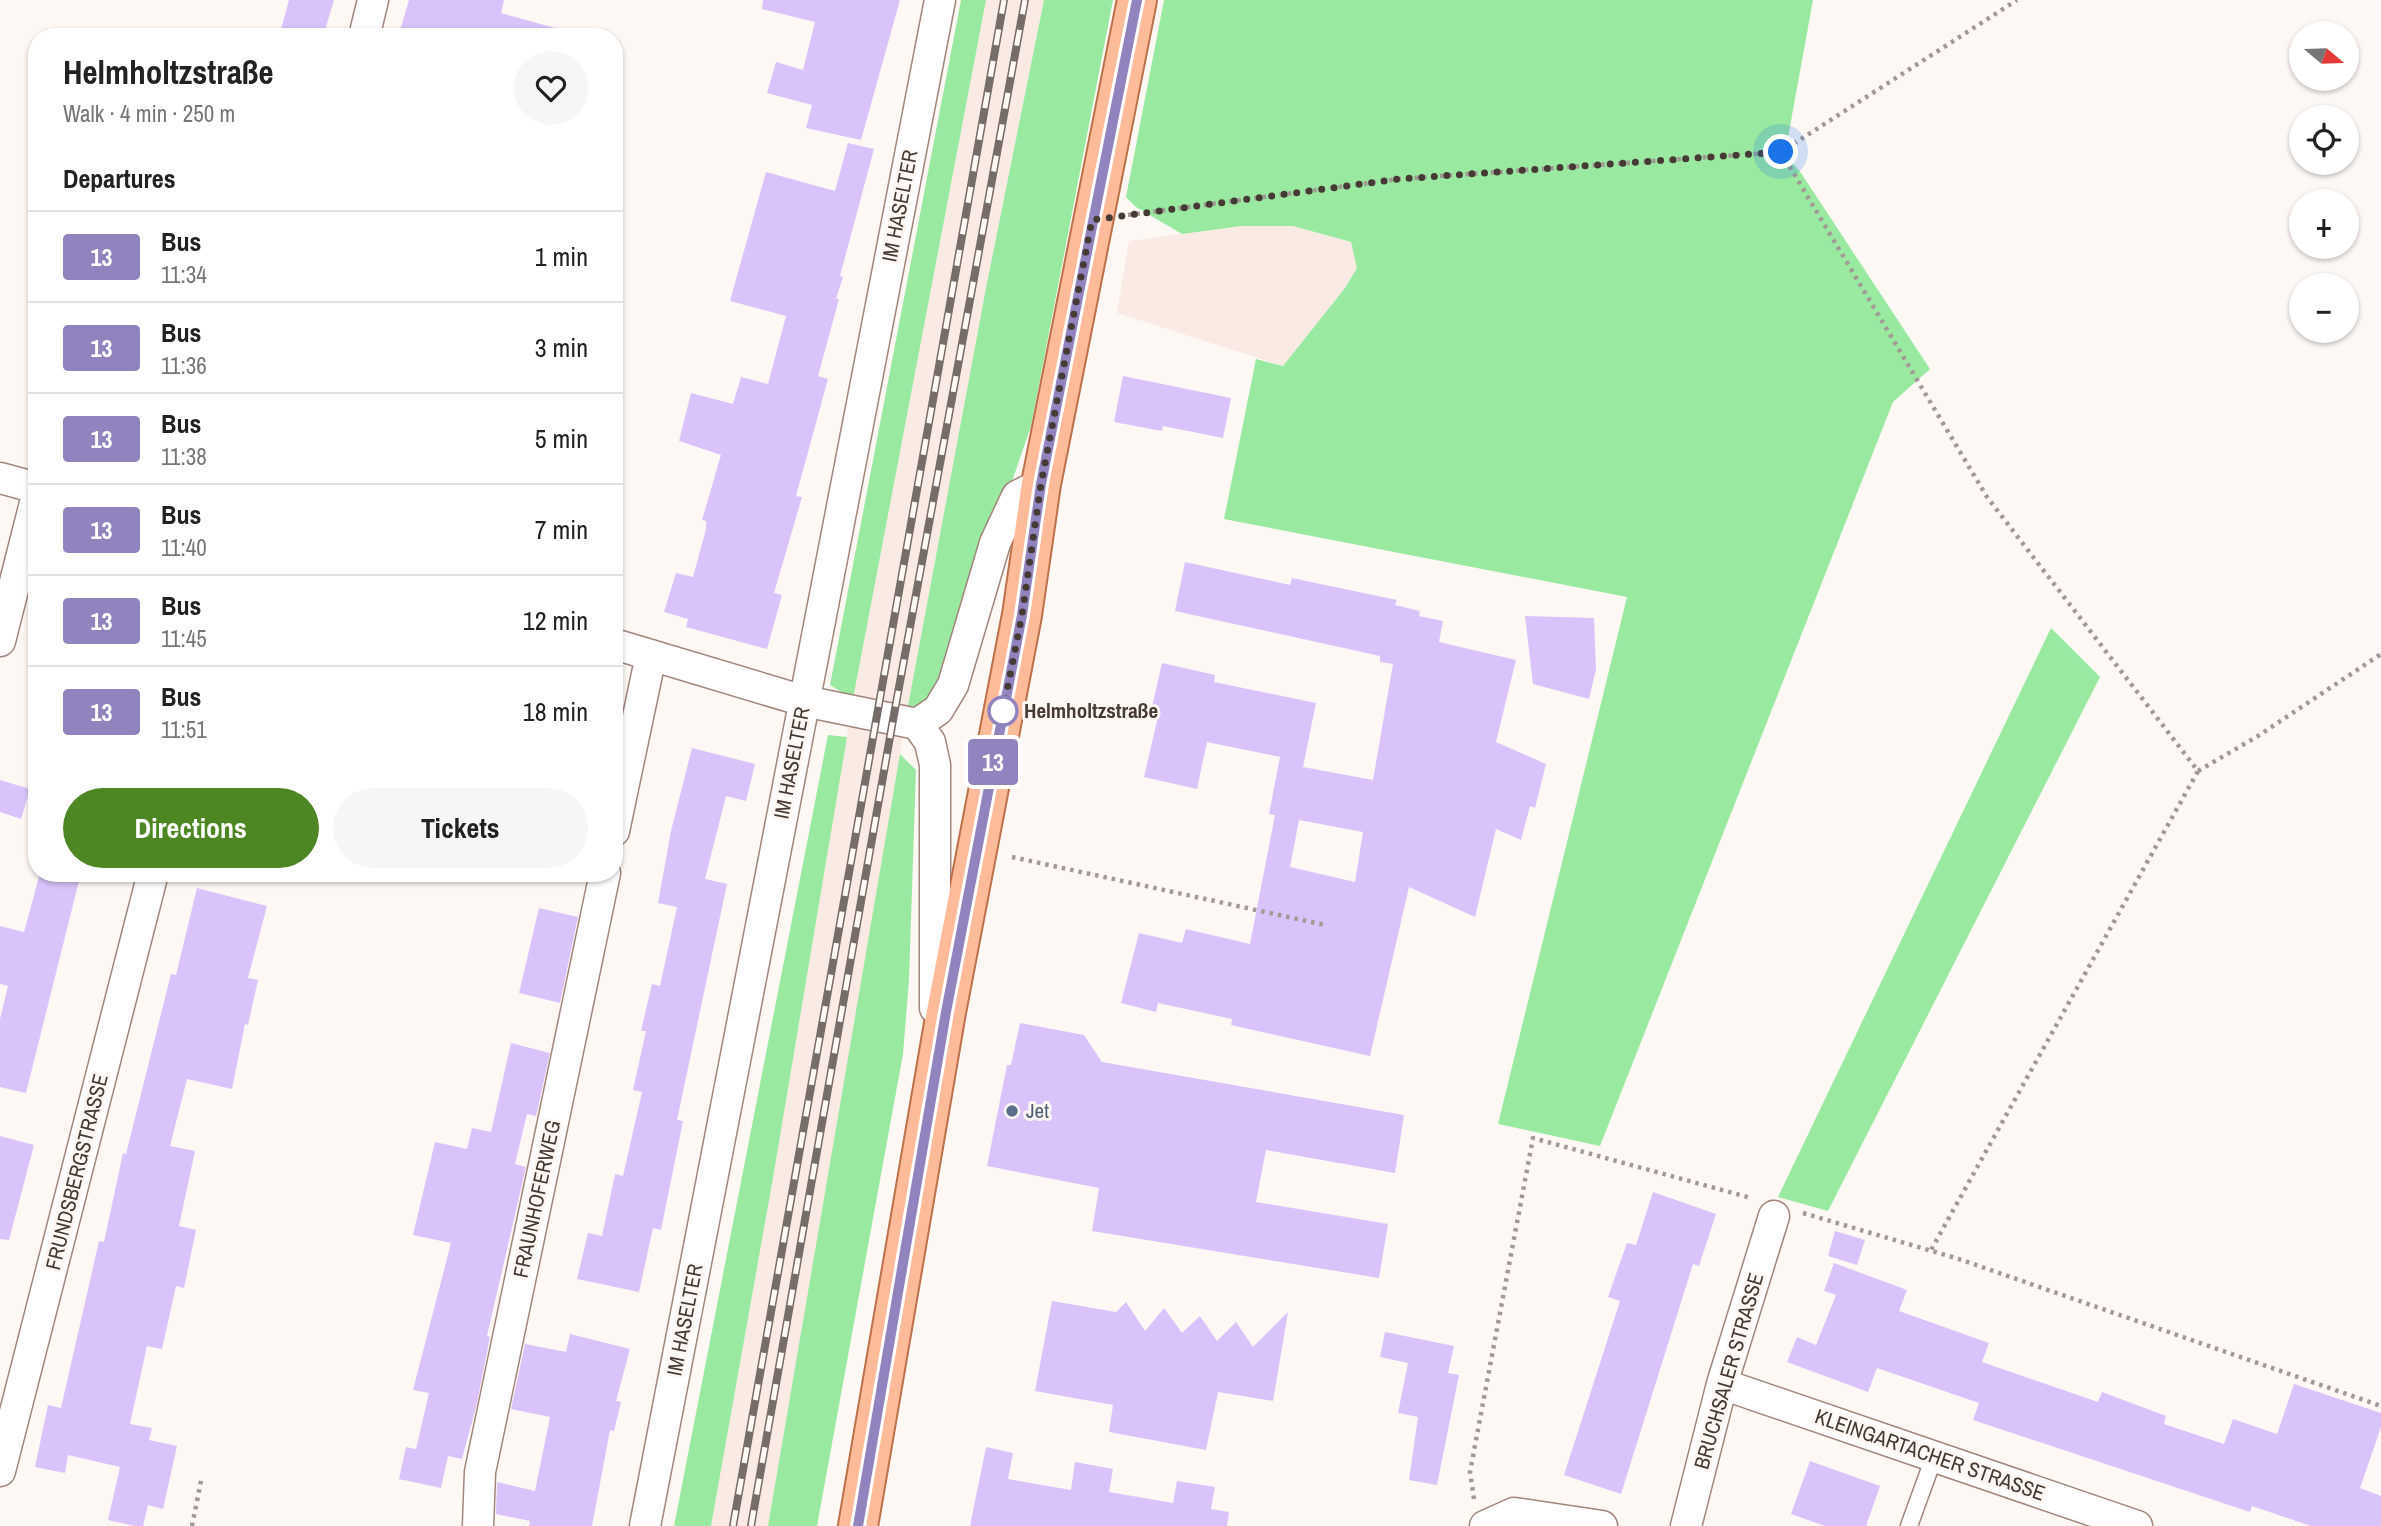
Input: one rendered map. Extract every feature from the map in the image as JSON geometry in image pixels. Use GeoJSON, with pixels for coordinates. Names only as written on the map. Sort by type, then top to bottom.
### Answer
{"type":"FeatureCollection","features":[{"type":"Feature","properties":{"kind":"main road"},"geometry":{"type":"LineString","coordinates":[[858,1526],[946,1012],[1022,615],[1041,484],[1137,0]]}},
{"type":"Feature","properties":{"kind":"street"},"geometry":{"type":"LineString","coordinates":[[366,28],[373,0]]}},
{"type":"Feature","properties":{"kind":"street","name":"IM HASELTER"},"geometry":{"type":"LineString","coordinates":[[645,1526],[940,0]]}},
{"type":"Feature","properties":{"kind":"street"},"geometry":{"type":"LineString","coordinates":[[0,478],[28,486]]}},
{"type":"Feature","properties":{"kind":"street"},"geometry":{"type":"LineString","coordinates":[[917,724],[938,710],[953,685],[995,543],[1017,496],[1041,484]]}},
{"type":"Feature","properties":{"kind":"street"},"geometry":{"type":"LineString","coordinates":[[0,641],[28,531]]}},
{"type":"Feature","properties":{"kind":"street"},"geometry":{"type":"LineString","coordinates":[[623,646],[804,701],[917,724],[930,742],[935,765],[934,1011],[946,1012]]}},
{"type":"Feature","properties":{"kind":"street"},"geometry":{"type":"LineString","coordinates":[[623,788],[651,654]]}},
{"type":"Feature","properties":{"kind":"street","name":"FRUNDSBERGSTRASSE"},"geometry":{"type":"LineString","coordinates":[[0,1471],[151,882]]}},
{"type":"Feature","properties":{"kind":"street","name":"FRAUNHOFERWEG"},"geometry":{"type":"LineString","coordinates":[[478,1526],[480,1472],[603,882]]}},
{"type":"Feature","properties":{"kind":"street","name":"BRUCHSALER STRASSE"},"geometry":{"type":"LineString","coordinates":[[1686,1526],[1722,1384],[1774,1216]]}},
{"type":"Feature","properties":{"kind":"street","name":"KLEINGARTACHER STRASSE"},"geometry":{"type":"LineString","coordinates":[[1722,1384],[1934,1457],[2094,1519],[2137,1526]]}},
{"type":"Feature","properties":{"kind":"street"},"geometry":{"type":"LineString","coordinates":[[1485,1526],[1514,1513],[1602,1526]]}},
{"type":"Feature","properties":{"kind":"lane"},"geometry":{"type":"LineString","coordinates":[[1909,1526],[1934,1457]]}},
{"type":"Feature","properties":{"kind":"path"},"geometry":{"type":"LineString","coordinates":[[1092,220],[1399,179],[1781,152],[2017,0]]}},
{"type":"Feature","properties":{"kind":"path"},"geometry":{"type":"LineString","coordinates":[[1781,152],[1987,497],[2198,771]]}},
{"type":"Feature","properties":{"kind":"path"},"geometry":{"type":"LineString","coordinates":[[1931,1250],[2198,771],[2258,736],[2381,654]]}},
{"type":"Feature","properties":{"kind":"path"},"geometry":{"type":"LineString","coordinates":[[977,850],[1325,925]]}},
{"type":"Feature","properties":{"kind":"path"},"geometry":{"type":"LineString","coordinates":[[1485,1526],[1475,1502],[1470,1472],[1533,1138]]}},
{"type":"Feature","properties":{"kind":"path"},"geometry":{"type":"LineString","coordinates":[[1959,1259],[2381,1406]]}},
{"type":"Feature","properties":{"kind":"path"},"geometry":{"type":"LineString","coordinates":[[192,1526],[202,1476]]}},
{"type":"Feature","properties":{"kind":"shaded area"},"geometry":{"type":"Polygon","coordinates":[[[986,0],[1044,0],[986,288],[908,706],[768,1526],[711,1526],[773,1178],[853,699],[986,0]]]}},
{"type":"Feature","properties":{"kind":"shaded area"},"geometry":{"type":"Polygon","coordinates":[[[1241,226],[1294,226],[1352,243],[1357,268],[1345,288],[1283,366],[1117,313],[1129,241],[1241,226]]]}},
{"type":"Feature","properties":{"kind":"green space"},"geometry":{"type":"Polygon","coordinates":[[[961,0],[986,0],[853,699],[830,685],[961,0]]]}},
{"type":"Feature","properties":{"kind":"green space"},"geometry":{"type":"Polygon","coordinates":[[[1044,0],[1113,0],[1031,426],[942,686],[924,707],[908,706],[986,288],[1044,0]]]}},
{"type":"Feature","properties":{"kind":"green space"},"geometry":{"type":"Polygon","coordinates":[[[1164,0],[1813,0],[1785,154],[1801,173],[1930,369],[1893,402],[1600,1146],[1498,1124],[1627,597],[1224,519],[1256,359],[1283,366],[1345,288],[1357,268],[1351,242],[1293,226],[1241,226],[1182,234],[1136,207],[1126,197],[1164,0]]]}},
{"type":"Feature","properties":{"kind":"green space"},"geometry":{"type":"Polygon","coordinates":[[[2051,628],[2100,677],[1828,1211],[1778,1197],[2051,628]]]}},
{"type":"Feature","properties":{"kind":"green space"},"geometry":{"type":"Polygon","coordinates":[[[828,735],[847,737],[711,1526],[674,1526],[828,735]]]}},
{"type":"Feature","properties":{"kind":"green space"},"geometry":{"type":"Polygon","coordinates":[[[900,754],[916,770],[909,980],[903,1054],[817,1526],[768,1526],[900,754]]]}},
{"type":"Feature","properties":{"kind":"building"},"geometry":{"type":"Polygon","coordinates":[[[289,0],[334,0],[326,28],[281,28],[289,0]]]}},
{"type":"Feature","properties":{"kind":"building"},"geometry":{"type":"Polygon","coordinates":[[[409,0],[504,0],[501,13],[555,28],[401,28],[409,0]]]}},
{"type":"Feature","properties":{"kind":"building"},"geometry":{"type":"Polygon","coordinates":[[[763,0],[900,0],[861,140],[806,128],[812,105],[767,93],[776,62],[803,70],[815,22],[762,9],[763,0]]]}},
{"type":"Feature","properties":{"kind":"building"},"geometry":{"type":"Polygon","coordinates":[[[848,143],[874,149],[840,276],[843,277],[836,299],[839,299],[818,376],[828,379],[796,496],[802,497],[774,593],[782,595],[767,649],[686,627],[688,619],[664,612],[676,573],[693,577],[706,529],[706,521],[702,520],[721,455],[679,441],[691,393],[733,404],[741,377],[768,384],[786,316],[730,301],[766,172],[835,191],[848,143]]]}},
{"type":"Feature","properties":{"kind":"building"},"geometry":{"type":"Polygon","coordinates":[[[1123,376],[1231,398],[1223,438],[1163,426],[1162,431],[1114,422],[1123,376]]]}},
{"type":"Feature","properties":{"kind":"building"},"geometry":{"type":"Polygon","coordinates":[[[1185,562],[1290,585],[1292,578],[1397,600],[1395,605],[1420,611],[1419,616],[1443,621],[1439,642],[1516,660],[1496,742],[1546,764],[1535,808],[1530,806],[1521,840],[1496,829],[1475,917],[1409,887],[1370,1056],[1231,1025],[1232,1019],[1158,1003],[1156,1012],[1121,1003],[1139,933],[1182,943],[1186,929],[1250,944],[1275,815],[1269,814],[1280,757],[1207,742],[1197,789],[1144,777],[1160,708],[1152,707],[1162,663],[1215,675],[1214,682],[1316,703],[1303,767],[1373,780],[1393,664],[1380,662],[1380,656],[1175,611],[1185,562]],[[1299,820],[1290,867],[1355,882],[1363,832],[1299,820]]]}},
{"type":"Feature","properties":{"kind":"building"},"geometry":{"type":"Polygon","coordinates":[[[1525,616],[1594,618],[1596,669],[1589,699],[1533,684],[1525,616]]]}},
{"type":"Feature","properties":{"kind":"building"},"geometry":{"type":"Polygon","coordinates":[[[692,748],[755,764],[746,801],[726,796],[705,879],[727,884],[677,1120],[683,1121],[661,1230],[653,1228],[639,1292],[577,1279],[588,1233],[602,1236],[615,1174],[623,1176],[642,1092],[633,1090],[646,1031],[641,1031],[652,984],[660,986],[677,907],[658,903],[671,831],[692,748]]]}},
{"type":"Feature","properties":{"kind":"building"},"geometry":{"type":"Polygon","coordinates":[[[0,780],[28,788],[21,819],[0,812],[0,780]]]}},
{"type":"Feature","properties":{"kind":"building"},"geometry":{"type":"Polygon","coordinates":[[[38,882],[79,882],[26,1093],[0,1087],[0,1019],[8,986],[0,984],[0,926],[24,932],[38,882]]]}},
{"type":"Feature","properties":{"kind":"building"},"geometry":{"type":"Polygon","coordinates":[[[197,888],[267,906],[248,978],[258,980],[248,1025],[245,1024],[232,1089],[187,1079],[170,1146],[195,1151],[179,1226],[196,1230],[184,1288],[176,1286],[162,1349],[147,1346],[130,1424],[152,1428],[149,1440],[177,1446],[163,1509],[148,1505],[143,1526],[135,1526],[108,1520],[120,1467],[68,1455],[65,1473],[35,1467],[48,1405],[61,1408],[99,1241],[104,1242],[123,1153],[126,1154],[171,974],[176,975],[197,888]]]}},
{"type":"Feature","properties":{"kind":"building"},"geometry":{"type":"Polygon","coordinates":[[[539,908],[578,917],[560,1003],[519,993],[539,908]]]}},
{"type":"Feature","properties":{"kind":"building"},"geometry":{"type":"Polygon","coordinates":[[[1020,1023],[1084,1035],[1102,1062],[1404,1115],[1395,1173],[1266,1150],[1256,1202],[1388,1224],[1379,1278],[1092,1231],[1099,1188],[987,1166],[1007,1065],[1011,1065],[1020,1023]]]}},
{"type":"Feature","properties":{"kind":"building"},"geometry":{"type":"Polygon","coordinates":[[[511,1043],[550,1053],[536,1116],[527,1114],[515,1164],[526,1167],[487,1336],[490,1337],[477,1403],[462,1459],[448,1456],[441,1488],[399,1479],[406,1447],[416,1449],[429,1393],[413,1390],[451,1243],[413,1235],[435,1142],[467,1149],[472,1128],[491,1132],[511,1043]]]}},
{"type":"Feature","properties":{"kind":"building"},"geometry":{"type":"Polygon","coordinates":[[[0,1136],[34,1145],[9,1240],[0,1239],[0,1136]]]}},
{"type":"Feature","properties":{"kind":"building"},"geometry":{"type":"Polygon","coordinates":[[[1653,1192],[1716,1214],[1699,1266],[1693,1264],[1621,1494],[1564,1475],[1620,1301],[1608,1297],[1627,1243],[1636,1245],[1653,1192]]]}},
{"type":"Feature","properties":{"kind":"building"},"geometry":{"type":"Polygon","coordinates":[[[1835,1231],[1865,1240],[1857,1265],[1828,1256],[1835,1231]]]}},
{"type":"Feature","properties":{"kind":"building"},"geometry":{"type":"Polygon","coordinates":[[[1834,1263],[1907,1290],[1899,1311],[1989,1343],[1982,1362],[2098,1402],[2102,1392],[2166,1416],[2164,1424],[2224,1444],[2233,1419],[2277,1434],[2294,1384],[2381,1413],[2381,1427],[2360,1488],[2381,1496],[2381,1526],[2311,1526],[2252,1506],[2250,1512],[1973,1420],[1979,1403],[1877,1368],[1868,1392],[1787,1362],[1797,1337],[1816,1345],[1836,1295],[1824,1291],[1834,1263]]]}},
{"type":"Feature","properties":{"kind":"building"},"geometry":{"type":"Polygon","coordinates":[[[1052,1301],[1116,1312],[1126,1302],[1145,1331],[1164,1308],[1182,1333],[1200,1316],[1217,1341],[1236,1322],[1253,1347],[1288,1312],[1273,1401],[1218,1392],[1206,1450],[1109,1432],[1113,1405],[1035,1391],[1052,1301]]]}},
{"type":"Feature","properties":{"kind":"building"},"geometry":{"type":"Polygon","coordinates":[[[1385,1332],[1454,1346],[1448,1373],[1459,1375],[1437,1485],[1409,1480],[1418,1417],[1398,1413],[1408,1363],[1380,1357],[1385,1332]]]}},
{"type":"Feature","properties":{"kind":"building"},"geometry":{"type":"Polygon","coordinates":[[[570,1334],[630,1349],[616,1401],[621,1402],[614,1431],[610,1430],[592,1526],[529,1526],[530,1521],[496,1514],[497,1482],[535,1491],[550,1417],[511,1409],[525,1344],[566,1352],[570,1334]]]}},
{"type":"Feature","properties":{"kind":"building"},"geometry":{"type":"Polygon","coordinates":[[[986,1447],[1013,1453],[1008,1479],[1071,1490],[1075,1462],[1113,1469],[1109,1492],[1173,1503],[1177,1481],[1215,1487],[1211,1509],[1229,1512],[1227,1526],[970,1526],[986,1447]]]}},
{"type":"Feature","properties":{"kind":"building"},"geometry":{"type":"Polygon","coordinates":[[[1810,1461],[1880,1486],[1866,1526],[1825,1526],[1791,1514],[1810,1461]]]}},
{"type":"Feature","properties":{"kind":"railway"},"geometry":{"type":"LineString","coordinates":[[733,1526],[1004,0]]}},
{"type":"Feature","properties":{"kind":"railway"},"geometry":{"type":"LineString","coordinates":[[751,1526],[893,720],[1025,0]]}},
{"type":"Feature","properties":{"kind":"bus line","name":"13"},"geometry":{"type":"LineString","coordinates":[[858,1526],[946,1012],[1022,615],[1041,484],[1095,200],[1137,0]]}},
{"type":"Feature","properties":{"kind":"place","name":"Helmholtzstraße"},"geometry":{"type":"Point","coordinates":[1003,711]}},
{"type":"Feature","properties":{"kind":"place","name":"Jet"},"geometry":{"type":"Point","coordinates":[1012,1111]}},
{"type":"Feature","properties":{"kind":"route"},"geometry":{"type":"LineString","coordinates":[[1003,711],[1022,615],[1041,484],[1092,220],[1399,179],[1781,152]]}}]}
